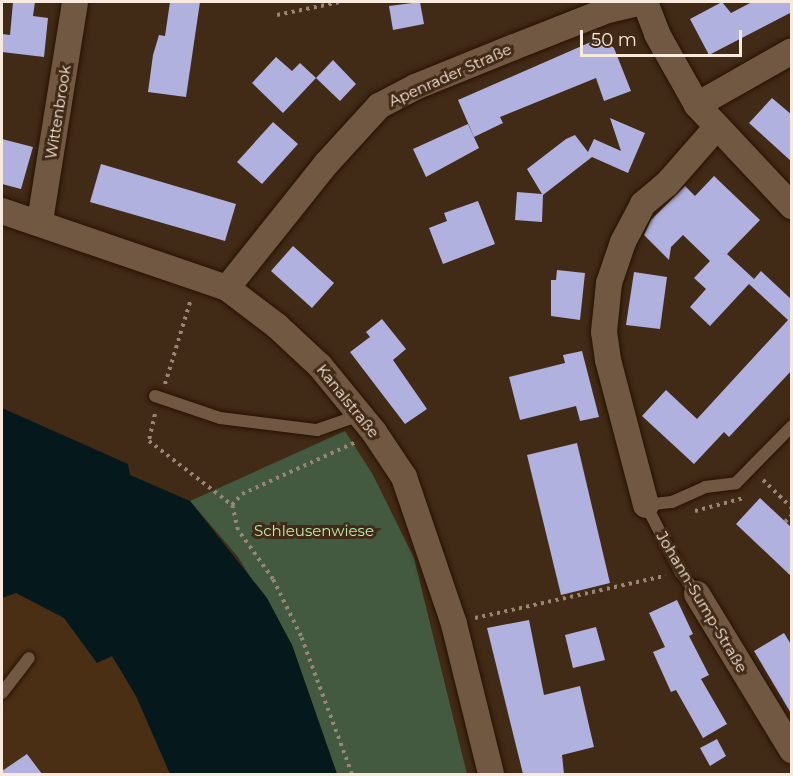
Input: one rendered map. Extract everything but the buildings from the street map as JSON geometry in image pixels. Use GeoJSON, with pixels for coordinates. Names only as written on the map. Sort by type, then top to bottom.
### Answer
{"type":"FeatureCollection","features":[{"type":"Feature","properties":{"kind":"street","name":"Wittenbrook"},"geometry":{"type":"LineString","coordinates":[[40,221],[75,2]]}},
{"type":"Feature","properties":{"kind":"street"},"geometry":{"type":"LineString","coordinates":[[644,2],[657,34],[697,105],[716,128],[792,206]]}},
{"type":"Feature","properties":{"kind":"street","name":"Apenrader Straße"},"geometry":{"type":"LineString","coordinates":[[227,288],[326,164],[379,106],[514,46],[608,10],[644,2]]}},
{"type":"Feature","properties":{"kind":"street"},"geometry":{"type":"LineString","coordinates":[[697,105],[792,51]]}},
{"type":"Feature","properties":{"kind":"street","name":"Johann-Sump-Straße"},"geometry":{"type":"LineString","coordinates":[[646,505],[608,360],[604,332],[607,291],[623,242],[643,204],[668,184],[716,128]]}},
{"type":"Feature","properties":{"kind":"street","name":"Kanalstraße"},"geometry":{"type":"LineString","coordinates":[[2,211],[40,221],[227,288],[277,326],[320,366],[367,424],[404,477],[432,551],[491,774]]}},
{"type":"Feature","properties":{"kind":"street","name":"Johann-Sump-Straße"},"geometry":{"type":"LineString","coordinates":[[697,594],[792,750]]}},
{"type":"Feature","properties":{"kind":"lane"},"geometry":{"type":"LineString","coordinates":[[155,396],[220,418],[317,430],[367,424]]}},
{"type":"Feature","properties":{"kind":"lane"},"geometry":{"type":"LineString","coordinates":[[646,505],[672,502],[705,487],[736,483],[792,426]]}},
{"type":"Feature","properties":{"kind":"lane","name":"Johann-Sump-Straße"},"geometry":{"type":"LineString","coordinates":[[646,505],[681,573],[697,594]]}},
{"type":"Feature","properties":{"kind":"lane"},"geometry":{"type":"LineString","coordinates":[[2,693],[29,658]]}},
{"type":"Feature","properties":{"kind":"path"},"geometry":{"type":"LineString","coordinates":[[277,15],[340,2]]}},
{"type":"Feature","properties":{"kind":"path"},"geometry":{"type":"LineString","coordinates":[[352,774],[301,636],[273,579],[238,530],[232,506],[242,494],[337,453],[367,424]]}},
{"type":"Feature","properties":{"kind":"path"},"geometry":{"type":"LineString","coordinates":[[763,480],[792,508]]}},
{"type":"Feature","properties":{"kind":"path"},"geometry":{"type":"LineString","coordinates":[[785,522],[792,515]]}},
{"type":"Feature","properties":{"kind":"path"},"geometry":{"type":"LineString","coordinates":[[489,614],[500,615],[681,573]]}},
{"type":"Feature","properties":{"kind":"shaded area"},"geometry":{"type":"Polygon","coordinates":[[[2,408],[128,464],[130,475],[190,501],[267,598],[292,645],[337,774],[170,774],[136,696],[112,656],[97,663],[64,618],[16,593],[2,598],[2,408]]]}},
{"type":"Feature","properties":{"kind":"shaded area"},"geometry":{"type":"Polygon","coordinates":[[[16,593],[64,618],[97,663],[112,656],[136,696],[170,774],[2,774],[2,598],[16,593]]]}},
{"type":"Feature","properties":{"kind":"green space","name":"Schleusenwiese"},"geometry":{"type":"Polygon","coordinates":[[[345,431],[373,475],[414,558],[467,774],[337,774],[292,645],[238,557],[190,501],[345,431]]]}}]}
